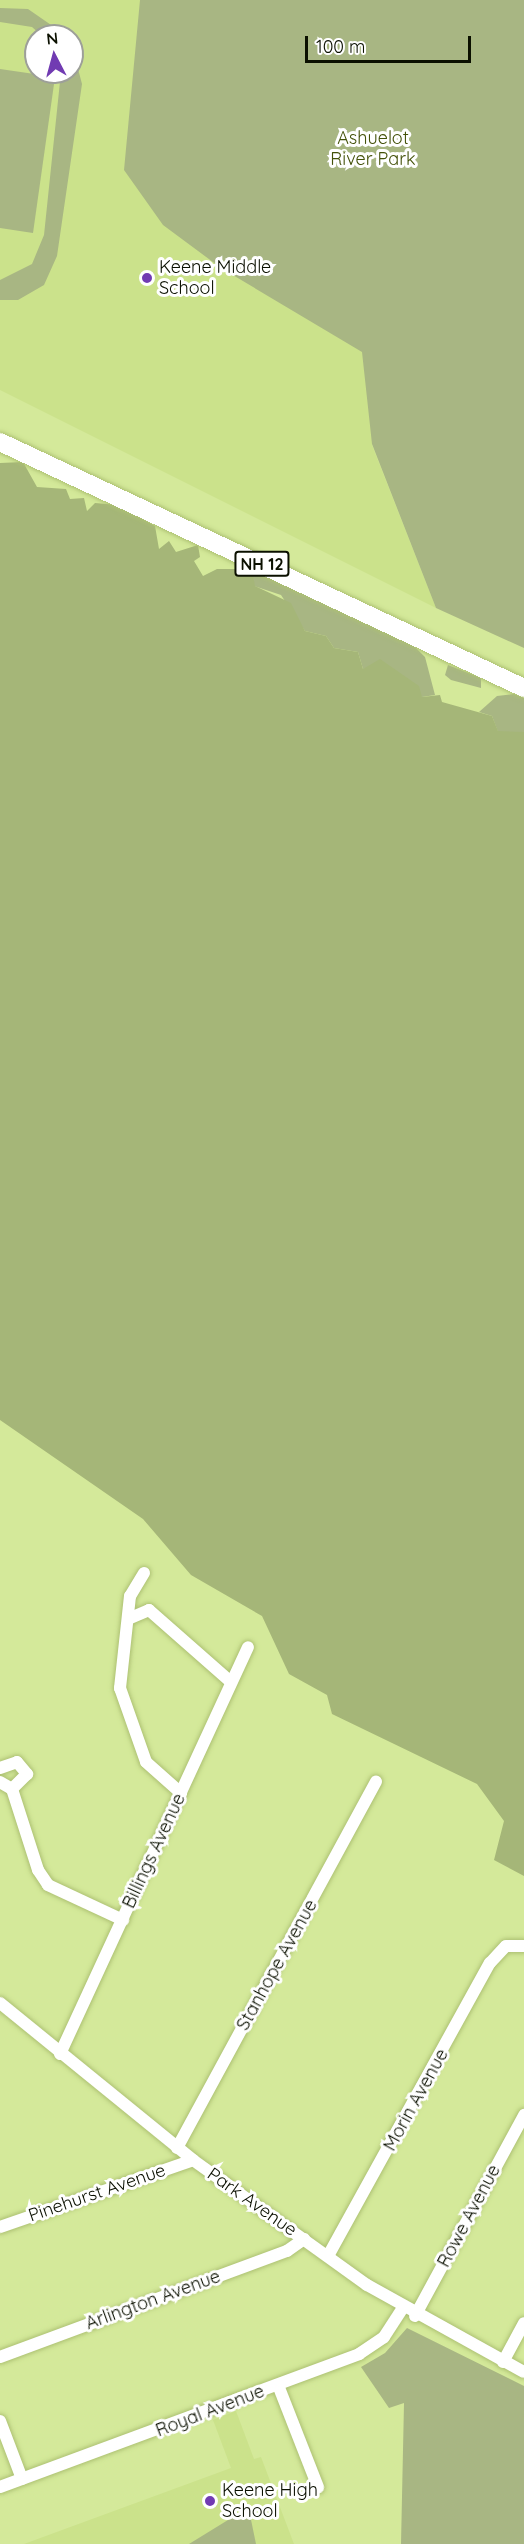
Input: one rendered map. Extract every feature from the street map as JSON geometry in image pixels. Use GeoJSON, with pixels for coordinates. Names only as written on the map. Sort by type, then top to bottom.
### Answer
{"type":"FeatureCollection","features":[{"type":"Feature","properties":{"kind":"highway","name":"NH 12"},"geometry":{"type":"LineString","coordinates":[[0,442],[524,688]]}},
{"type":"Feature","properties":{"kind":"street"},"geometry":{"type":"LineString","coordinates":[[144,1574],[130,1596],[120,1665],[126,1712],[146,1762],[181,1793]]}},
{"type":"Feature","properties":{"kind":"street"},"geometry":{"type":"LineString","coordinates":[[128,1619],[149,1610],[231,1682]]}},
{"type":"Feature","properties":{"kind":"street","name":"Billings Avenue"},"geometry":{"type":"LineString","coordinates":[[60,2054],[248,1647]]}},
{"type":"Feature","properties":{"kind":"street"},"geometry":{"type":"LineString","coordinates":[[0,1768],[9,1763],[23,1766],[24,1781],[12,1789]]}},
{"type":"Feature","properties":{"kind":"street"},"geometry":{"type":"LineString","coordinates":[[0,1782],[12,1789],[38,1870],[48,1885],[123,1920]]}},
{"type":"Feature","properties":{"kind":"street","name":"Stanhope Avenue"},"geometry":{"type":"LineString","coordinates":[[177,2148],[376,1782]]}},
{"type":"Feature","properties":{"kind":"street","name":"Morin Avenue"},"geometry":{"type":"LineString","coordinates":[[328,2256],[490,1963],[506,1946],[524,1946]]}},
{"type":"Feature","properties":{"kind":"street","name":"Park Avenue"},"geometry":{"type":"LineString","coordinates":[[0,2003],[177,2148],[402,2309],[524,2372]]}},
{"type":"Feature","properties":{"kind":"street","name":"Rowe Avenue"},"geometry":{"type":"LineString","coordinates":[[415,2316],[524,2115]]}},
{"type":"Feature","properties":{"kind":"street","name":"Pinehurst Avenue"},"geometry":{"type":"LineString","coordinates":[[0,2227],[193,2160]]}},
{"type":"Feature","properties":{"kind":"street","name":"Arlington Avenue"},"geometry":{"type":"LineString","coordinates":[[0,2357],[286,2251],[304,2239]]}},
{"type":"Feature","properties":{"kind":"street","name":"Royal Avenue"},"geometry":{"type":"LineString","coordinates":[[0,2487],[278,2385],[373,2347],[402,2309]]}},
{"type":"Feature","properties":{"kind":"street"},"geometry":{"type":"LineString","coordinates":[[503,2362],[524,2323]]}},
{"type":"Feature","properties":{"kind":"street"},"geometry":{"type":"LineString","coordinates":[[278,2385],[318,2487]]}},
{"type":"Feature","properties":{"kind":"street"},"geometry":{"type":"LineString","coordinates":[[0,2421],[22,2479]]}},
{"type":"Feature","properties":{"kind":"shaded area","name":"Keene Middle School"},"geometry":{"type":"Polygon","coordinates":[[[0,0],[268,0],[425,332],[372,445],[436,608],[0,390],[0,0]]]}},
{"type":"Feature","properties":{"kind":"shaded area"},"geometry":{"type":"Polygon","coordinates":[[[23,462],[37,487],[66,489],[70,499],[84,498],[87,511],[95,503],[118,505],[155,526],[159,549],[169,541],[176,552],[198,545],[200,557],[194,561],[203,576],[217,569],[252,569],[255,586],[291,603],[305,631],[326,636],[334,648],[358,652],[363,669],[380,659],[419,686],[422,697],[440,695],[442,702],[492,716],[498,731],[524,732],[524,1876],[494,1860],[504,1821],[477,1784],[332,1714],[327,1695],[289,1674],[262,1616],[191,1575],[143,1519],[0,1420],[0,463],[23,462]]]}},
{"type":"Feature","properties":{"kind":"shaded area","name":"Keene High School"},"geometry":{"type":"Polygon","coordinates":[[[236,2411],[254,2459],[261,2457],[294,2544],[24,2544],[231,2468],[213,2420],[236,2411]]]}},
{"type":"Feature","properties":{"kind":"green space","name":"Ashuelot River Park"},"geometry":{"type":"Polygon","coordinates":[[[140,0],[524,0],[524,648],[436,608],[372,444],[362,352],[221,268],[163,225],[124,170],[140,0]]]}},
{"type":"Feature","properties":{"kind":"green space"},"geometry":{"type":"Polygon","coordinates":[[[0,8],[28,9],[50,24],[24,26],[0,22],[0,8]]]}},
{"type":"Feature","properties":{"kind":"green space"},"geometry":{"type":"Polygon","coordinates":[[[0,69],[24,72],[24,84],[54,84],[33,233],[0,228],[0,69]]]}},
{"type":"Feature","properties":{"kind":"green space"},"geometry":{"type":"Polygon","coordinates":[[[60,84],[82,84],[57,256],[44,285],[18,300],[0,300],[0,280],[32,264],[44,235],[60,84]]]}},
{"type":"Feature","properties":{"kind":"green space"},"geometry":{"type":"Polygon","coordinates":[[[252,569],[412,644],[425,657],[435,695],[422,697],[372,668],[363,669],[358,652],[334,648],[326,636],[305,631],[281,595],[254,586],[252,569]]]}},
{"type":"Feature","properties":{"kind":"green space"},"geometry":{"type":"Polygon","coordinates":[[[448,665],[481,678],[481,688],[451,680],[445,675],[448,665]]]}},
{"type":"Feature","properties":{"kind":"green space"},"geometry":{"type":"Polygon","coordinates":[[[514,694],[524,698],[524,732],[498,732],[492,716],[479,712],[497,696],[514,694]]]}},
{"type":"Feature","properties":{"kind":"green space"},"geometry":{"type":"Polygon","coordinates":[[[407,2328],[524,2386],[524,2544],[401,2544],[404,2403],[389,2408],[361,2367],[385,2353],[407,2328]]]}},
{"type":"Feature","properties":{"kind":"green space"},"geometry":{"type":"Polygon","coordinates":[[[249,2510],[256,2544],[189,2544],[228,2520],[249,2510]]]}},
{"type":"Feature","properties":{"kind":"place","name":"Keene Middle School"},"geometry":{"type":"Point","coordinates":[147,278]}},
{"type":"Feature","properties":{"kind":"place","name":"Keene High School"},"geometry":{"type":"Point","coordinates":[210,2501]}}]}
